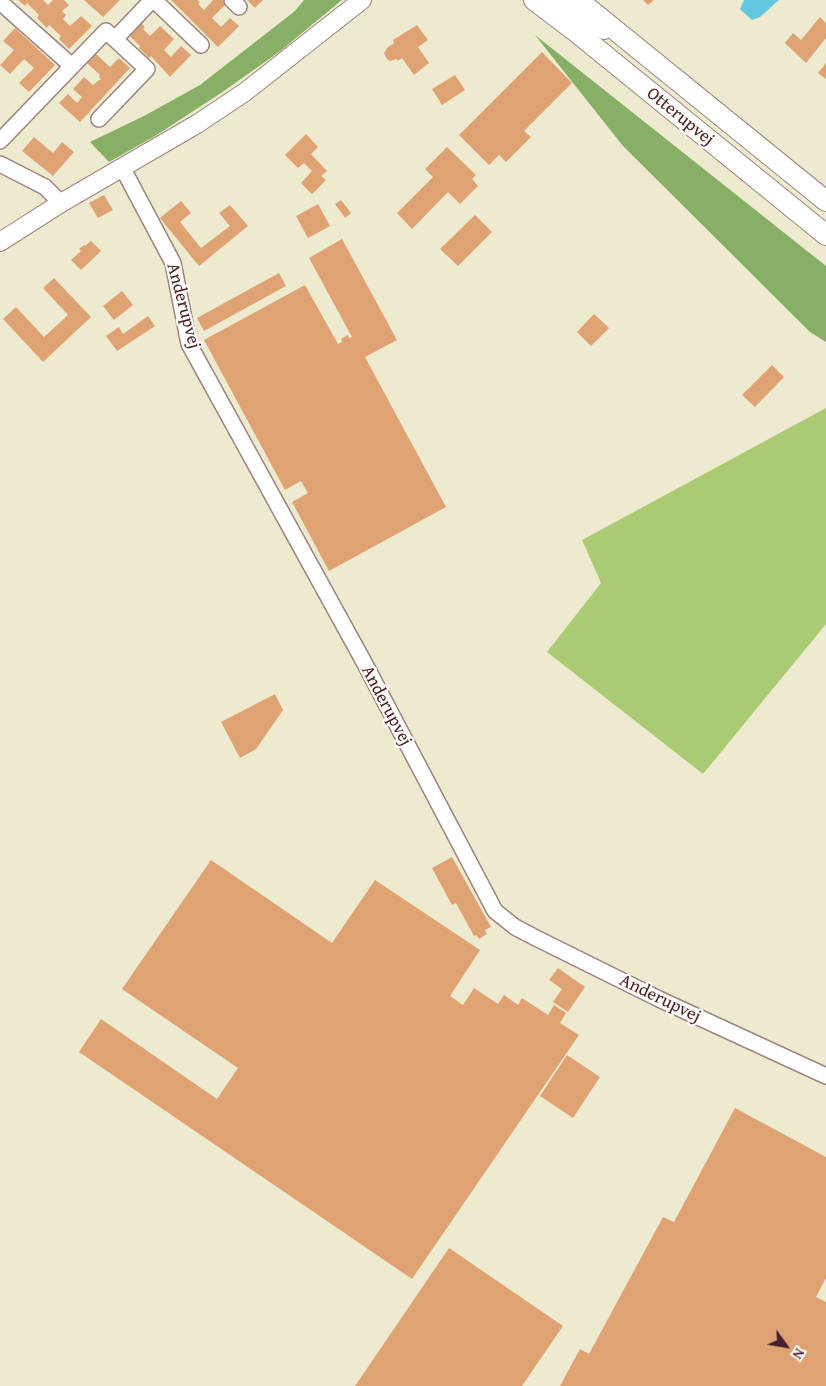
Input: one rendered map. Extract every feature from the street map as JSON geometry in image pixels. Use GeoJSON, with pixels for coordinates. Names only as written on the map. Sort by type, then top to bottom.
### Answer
{"type":"FeatureCollection","features":[{"type":"Feature","properties":{"kind":"main road","name":"Otterupvej"},"geometry":{"type":"LineString","coordinates":[[534,0],[575,31],[826,235]]}},
{"type":"Feature","properties":{"kind":"main road","name":"Otterupvej"},"geometry":{"type":"LineString","coordinates":[[578,0],[826,201]]}},
{"type":"Feature","properties":{"kind":"street"},"geometry":{"type":"LineString","coordinates":[[115,39],[153,0],[201,44]]}},
{"type":"Feature","properties":{"kind":"street"},"geometry":{"type":"LineString","coordinates":[[558,0],[577,14],[641,52]]}},
{"type":"Feature","properties":{"kind":"street"},"geometry":{"type":"LineString","coordinates":[[0,242],[61,203],[197,124],[245,92],[358,2]]}},
{"type":"Feature","properties":{"kind":"street"},"geometry":{"type":"LineString","coordinates":[[2,7],[72,66]]}},
{"type":"Feature","properties":{"kind":"street"},"geometry":{"type":"LineString","coordinates":[[0,141],[106,30],[147,70],[99,119]]}},
{"type":"Feature","properties":{"kind":"street"},"geometry":{"type":"LineString","coordinates":[[0,164],[45,187],[61,203]]}},
{"type":"Feature","properties":{"kind":"street","name":"Anderupvej"},"geometry":{"type":"LineString","coordinates":[[122,167],[173,263],[189,344],[365,664],[495,911],[514,927],[536,938],[659,999],[826,1076]]}},
{"type":"Feature","properties":{"kind":"green space"},"geometry":{"type":"Polygon","coordinates":[[[304,0],[342,0],[279,52],[221,93],[155,136],[109,162],[90,142],[144,116],[200,85],[295,11],[304,0]]]}},
{"type":"Feature","properties":{"kind":"green space"},"geometry":{"type":"Polygon","coordinates":[[[535,35],[826,266],[826,342],[810,332],[623,146],[535,35]]]}},
{"type":"Feature","properties":{"kind":"green space"},"geometry":{"type":"Polygon","coordinates":[[[826,408],[826,624],[703,774],[547,652],[601,583],[582,540],[826,408]]]}},
{"type":"Feature","properties":{"kind":"water"},"geometry":{"type":"Polygon","coordinates":[[[744,0],[779,0],[760,17],[752,20],[740,9],[744,0]]]}},
{"type":"Feature","properties":{"kind":"building"},"geometry":{"type":"Polygon","coordinates":[[[18,0],[43,0],[48,5],[53,0],[64,0],[69,5],[62,11],[66,15],[63,19],[70,26],[81,16],[92,26],[69,49],[59,39],[61,36],[49,25],[47,28],[37,18],[39,15],[27,3],[25,6],[18,0]]]}},
{"type":"Feature","properties":{"kind":"building"},"geometry":{"type":"Polygon","coordinates":[[[84,0],[120,0],[103,17],[84,0]]]}},
{"type":"Feature","properties":{"kind":"building"},"geometry":{"type":"Polygon","coordinates":[[[171,0],[197,0],[204,10],[213,0],[222,0],[226,4],[212,18],[221,27],[230,18],[239,26],[218,47],[171,0]]]}},
{"type":"Feature","properties":{"kind":"building"},"geometry":{"type":"Polygon","coordinates":[[[247,0],[263,0],[255,8],[247,0]]]}},
{"type":"Feature","properties":{"kind":"building"},"geometry":{"type":"Polygon","coordinates":[[[643,0],[654,0],[648,5],[643,0]]]}},
{"type":"Feature","properties":{"kind":"building"},"geometry":{"type":"Polygon","coordinates":[[[820,17],[826,23],[826,38],[806,63],[785,43],[793,33],[801,40],[820,17]]]}},
{"type":"Feature","properties":{"kind":"building"},"geometry":{"type":"Polygon","coordinates":[[[141,23],[145,27],[143,29],[150,36],[160,26],[174,39],[164,50],[171,57],[181,46],[191,55],[170,77],[151,56],[149,58],[139,48],[140,46],[129,35],[141,23]]]}},
{"type":"Feature","properties":{"kind":"building"},"geometry":{"type":"Polygon","coordinates":[[[417,25],[428,40],[418,47],[429,63],[414,75],[402,58],[398,61],[397,59],[390,61],[384,53],[394,43],[393,40],[417,25]]]}},
{"type":"Feature","properties":{"kind":"building"},"geometry":{"type":"Polygon","coordinates":[[[15,28],[55,65],[29,92],[19,83],[34,68],[24,59],[10,74],[0,65],[14,50],[3,41],[15,28]]]}},
{"type":"Feature","properties":{"kind":"building"},"geometry":{"type":"Polygon","coordinates":[[[542,52],[572,83],[524,131],[531,137],[506,162],[499,155],[489,165],[459,135],[542,52]]]}},
{"type":"Feature","properties":{"kind":"building"},"geometry":{"type":"Polygon","coordinates":[[[95,53],[110,67],[119,58],[130,68],[80,122],[59,103],[68,94],[77,103],[82,97],[73,89],[84,77],[93,85],[101,80],[100,75],[87,63],[95,53]]]}},
{"type":"Feature","properties":{"kind":"building"},"geometry":{"type":"Polygon","coordinates":[[[826,63],[826,79],[818,73],[826,63]]]}},
{"type":"Feature","properties":{"kind":"building"},"geometry":{"type":"Polygon","coordinates":[[[455,75],[465,90],[442,105],[432,89],[455,75]]]}},
{"type":"Feature","properties":{"kind":"building"},"geometry":{"type":"Polygon","coordinates":[[[306,134],[318,147],[311,154],[327,171],[321,176],[326,180],[312,194],[301,183],[312,171],[304,163],[298,168],[285,155],[306,134]]]}},
{"type":"Feature","properties":{"kind":"building"},"geometry":{"type":"Polygon","coordinates":[[[34,137],[53,153],[62,142],[74,152],[53,176],[22,151],[34,137]]]}},
{"type":"Feature","properties":{"kind":"building"},"geometry":{"type":"Polygon","coordinates":[[[447,147],[476,175],[472,179],[478,186],[460,204],[448,192],[412,229],[397,213],[433,177],[425,169],[447,147]]]}},
{"type":"Feature","properties":{"kind":"building"},"geometry":{"type":"Polygon","coordinates":[[[104,195],[113,210],[98,218],[89,203],[104,195]]]}},
{"type":"Feature","properties":{"kind":"building"},"geometry":{"type":"Polygon","coordinates":[[[341,200],[351,213],[345,218],[335,204],[341,200]]]}},
{"type":"Feature","properties":{"kind":"building"},"geometry":{"type":"Polygon","coordinates":[[[181,201],[191,213],[180,222],[201,248],[230,226],[219,213],[230,205],[248,226],[199,266],[160,218],[181,201]]]}},
{"type":"Feature","properties":{"kind":"building"},"geometry":{"type":"Polygon","coordinates":[[[318,204],[330,226],[308,238],[296,216],[318,204]]]}},
{"type":"Feature","properties":{"kind":"building"},"geometry":{"type":"Polygon","coordinates":[[[475,215],[492,232],[458,266],[440,249],[475,215]]]}},
{"type":"Feature","properties":{"kind":"building"},"geometry":{"type":"Polygon","coordinates":[[[342,239],[397,340],[365,357],[446,507],[329,571],[292,502],[308,493],[301,481],[285,490],[204,340],[305,285],[338,344],[342,342],[341,339],[348,335],[349,338],[352,337],[309,258],[342,239]]]}},
{"type":"Feature","properties":{"kind":"building"},"geometry":{"type":"Polygon","coordinates":[[[91,241],[101,251],[81,270],[71,260],[81,251],[79,249],[91,241]]]}},
{"type":"Feature","properties":{"kind":"building"},"geometry":{"type":"Polygon","coordinates":[[[279,273],[286,286],[204,331],[197,318],[279,273]]]}},
{"type":"Feature","properties":{"kind":"building"},"geometry":{"type":"Polygon","coordinates":[[[54,278],[91,317],[43,362],[3,319],[16,307],[44,337],[68,315],[43,288],[54,278]]]}},
{"type":"Feature","properties":{"kind":"building"},"geometry":{"type":"Polygon","coordinates":[[[122,291],[133,305],[114,320],[103,306],[122,291]]]}},
{"type":"Feature","properties":{"kind":"building"},"geometry":{"type":"Polygon","coordinates":[[[594,314],[609,328],[591,346],[577,332],[594,314]]]}},
{"type":"Feature","properties":{"kind":"building"},"geometry":{"type":"Polygon","coordinates":[[[148,316],[155,326],[117,351],[106,336],[119,327],[123,334],[148,316]]]}},
{"type":"Feature","properties":{"kind":"building"},"geometry":{"type":"Polygon","coordinates":[[[772,365],[784,377],[755,407],[742,395],[772,365]]]}},
{"type":"Feature","properties":{"kind":"building"},"geometry":{"type":"Polygon","coordinates":[[[275,694],[283,710],[256,749],[240,758],[221,722],[275,694]]]}},
{"type":"Feature","properties":{"kind":"building"},"geometry":{"type":"Polygon","coordinates":[[[452,857],[491,927],[485,930],[487,934],[479,939],[476,935],[474,936],[456,903],[452,905],[432,868],[452,857]]]}},
{"type":"Feature","properties":{"kind":"building"},"geometry":{"type":"Polygon","coordinates":[[[211,860],[332,943],[375,880],[480,950],[450,996],[463,1005],[474,988],[498,1004],[504,995],[518,1005],[522,998],[548,1015],[554,1005],[566,1013],[560,1023],[579,1035],[412,1279],[79,1052],[101,1019],[217,1099],[238,1068],[122,989],[211,860]]]}},
{"type":"Feature","properties":{"kind":"building"},"geometry":{"type":"Polygon","coordinates":[[[558,968],[585,987],[568,1012],[553,1002],[562,989],[549,980],[558,968]]]}},
{"type":"Feature","properties":{"kind":"building"},"geometry":{"type":"Polygon","coordinates":[[[567,1055],[600,1077],[573,1118],[540,1096],[567,1055]]]}},
{"type":"Feature","properties":{"kind":"building"},"geometry":{"type":"Polygon","coordinates":[[[735,1108],[826,1157],[826,1278],[816,1297],[826,1302],[826,1386],[560,1386],[580,1349],[589,1354],[663,1217],[674,1222],[735,1108]]]}},
{"type":"Feature","properties":{"kind":"building"},"geometry":{"type":"Polygon","coordinates":[[[449,1248],[563,1326],[522,1386],[355,1386],[449,1248]]]}}]}
